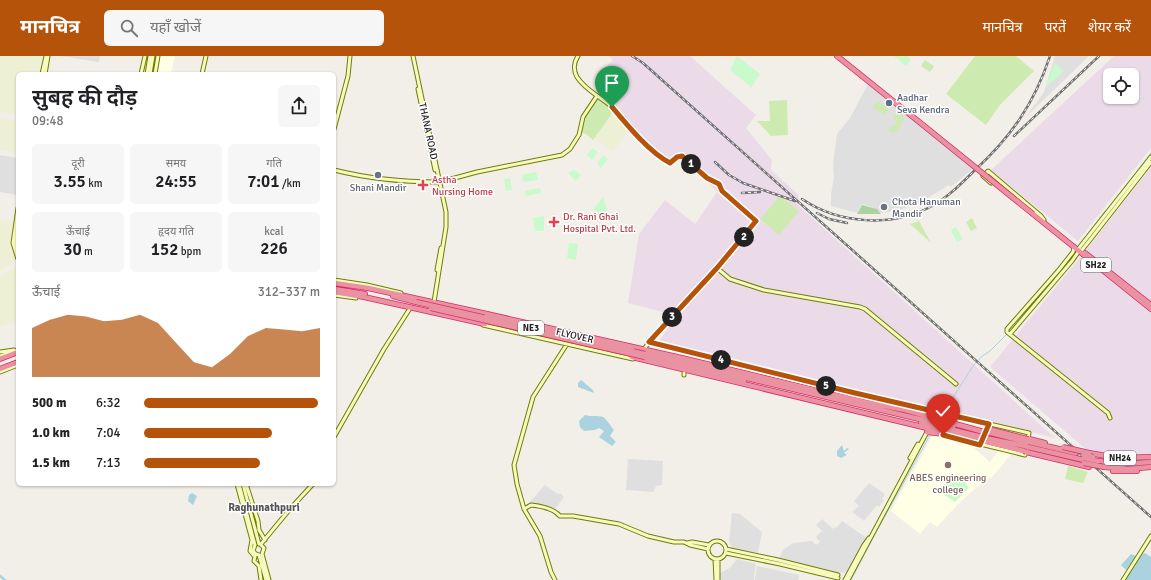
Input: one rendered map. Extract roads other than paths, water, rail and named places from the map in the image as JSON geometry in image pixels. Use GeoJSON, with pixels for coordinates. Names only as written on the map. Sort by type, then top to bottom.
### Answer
{"type":"FeatureCollection","features":[{"type":"Feature","properties":{"kind":"highway","name":"SH22"},"geometry":{"type":"LineString","coordinates":[[837,56],[1079,249],[1151,309]]}},
{"type":"Feature","properties":{"kind":"highway","name":"SH22"},"geometry":{"type":"LineString","coordinates":[[841,56],[922,124]]}},
{"type":"Feature","properties":{"kind":"highway","name":"SH22"},"geometry":{"type":"LineString","coordinates":[[1117,280],[1151,305]]}},
{"type":"Feature","properties":{"kind":"highway"},"geometry":{"type":"LineString","coordinates":[[336,283],[403,295]]}},
{"type":"Feature","properties":{"kind":"highway","name":"NE3"},"geometry":{"type":"LineString","coordinates":[[336,283],[645,354],[919,424]]}},
{"type":"Feature","properties":{"kind":"highway","name":"NE3"},"geometry":{"type":"LineString","coordinates":[[336,289],[357,292],[645,354]]}},
{"type":"Feature","properties":{"kind":"highway"},"geometry":{"type":"LineString","coordinates":[[336,293],[401,305]]}},
{"type":"Feature","properties":{"kind":"highway","name":"FLYOVER"},"geometry":{"type":"LineString","coordinates":[[403,295],[633,347],[645,354]]}},
{"type":"Feature","properties":{"kind":"highway","name":"FLYOVER"},"geometry":{"type":"LineString","coordinates":[[401,305],[632,357],[645,354]]}},
{"type":"Feature","properties":{"kind":"highway"},"geometry":{"type":"LineString","coordinates":[[0,358],[16,352]]}},
{"type":"Feature","properties":{"kind":"highway"},"geometry":{"type":"LineString","coordinates":[[645,354],[700,362],[895,408],[943,420],[984,435]]}},
{"type":"Feature","properties":{"kind":"highway"},"geometry":{"type":"LineString","coordinates":[[645,354],[694,373],[976,436]]}},
{"type":"Feature","properties":{"kind":"highway"},"geometry":{"type":"LineString","coordinates":[[0,362],[16,357]]}},
{"type":"Feature","properties":{"kind":"highway"},"geometry":{"type":"LineString","coordinates":[[694,373],[683,368],[666,364],[664,360],[672,358],[700,362]]}},
{"type":"Feature","properties":{"kind":"highway","name":"NE3"},"geometry":{"type":"LineString","coordinates":[[664,360],[955,427],[1102,465],[1151,464]]}},
{"type":"Feature","properties":{"kind":"highway"},"geometry":{"type":"LineString","coordinates":[[0,366],[16,362]]}},
{"type":"Feature","properties":{"kind":"highway"},"geometry":{"type":"LineString","coordinates":[[0,370],[16,362]]}},
{"type":"Feature","properties":{"kind":"highway"},"geometry":{"type":"LineString","coordinates":[[919,424],[952,434]]}},
{"type":"Feature","properties":{"kind":"highway"},"geometry":{"type":"LineString","coordinates":[[932,428],[976,436]]}},
{"type":"Feature","properties":{"kind":"highway"},"geometry":{"type":"LineString","coordinates":[[927,432],[941,434],[984,435]]}},
{"type":"Feature","properties":{"kind":"highway","name":"NE3"},"geometry":{"type":"LineString","coordinates":[[976,436],[984,435],[999,441],[1027,446]]}},
{"type":"Feature","properties":{"kind":"highway"},"geometry":{"type":"LineString","coordinates":[[1027,446],[1063,447],[1091,455]]}},
{"type":"Feature","properties":{"kind":"highway"},"geometry":{"type":"LineString","coordinates":[[1027,446],[1091,455],[1120,461],[1151,464]]}},
{"type":"Feature","properties":{"kind":"highway"},"geometry":{"type":"LineString","coordinates":[[1027,446],[1089,467],[1102,465],[1129,472],[1151,464]]}},
{"type":"Feature","properties":{"kind":"highway","name":"NH24"},"geometry":{"type":"LineString","coordinates":[[1084,460],[1102,465]]}},
{"type":"Feature","properties":{"kind":"street"},"geometry":{"type":"LineString","coordinates":[[44,72],[47,56]]}},
{"type":"Feature","properties":{"kind":"street"},"geometry":{"type":"LineString","coordinates":[[142,72],[145,56]]}},
{"type":"Feature","properties":{"kind":"street"},"geometry":{"type":"LineString","coordinates":[[147,72],[150,56]]}},
{"type":"Feature","properties":{"kind":"street"},"geometry":{"type":"LineString","coordinates":[[150,72],[153,56]]}},
{"type":"Feature","properties":{"kind":"street"},"geometry":{"type":"LineString","coordinates":[[155,72],[158,56]]}},
{"type":"Feature","properties":{"kind":"street"},"geometry":{"type":"LineString","coordinates":[[202,72],[205,56]]}},
{"type":"Feature","properties":{"kind":"street"},"geometry":{"type":"LineString","coordinates":[[336,121],[348,76],[350,56]]}},
{"type":"Feature","properties":{"kind":"street","name":"THANA ROAD"},"geometry":{"type":"LineString","coordinates":[[412,56],[446,212],[446,227],[433,301]]}},
{"type":"Feature","properties":{"kind":"street"},"geometry":{"type":"LineString","coordinates":[[578,56],[575,61],[574,70],[577,77],[584,85],[612,107],[631,130],[662,158],[670,163],[677,157],[682,156],[707,178],[719,184],[722,191],[756,221],[717,268],[649,342],[645,354]]}},
{"type":"Feature","properties":{"kind":"street"},"geometry":{"type":"LineString","coordinates":[[336,170],[373,179],[417,182],[439,181],[562,153],[579,135],[583,117],[597,96]]}},
{"type":"Feature","properties":{"kind":"street"},"geometry":{"type":"LineString","coordinates":[[1110,418],[1108,413],[1007,330],[1073,252],[1079,249],[1151,156]]}},
{"type":"Feature","properties":{"kind":"street"},"geometry":{"type":"LineString","coordinates":[[1009,333],[1151,162]]}},
{"type":"Feature","properties":{"kind":"street"},"geometry":{"type":"LineString","coordinates":[[988,171],[1041,216],[1042,220],[1034,217],[983,176],[988,171]]}},
{"type":"Feature","properties":{"kind":"street"},"geometry":{"type":"LineString","coordinates":[[16,222],[13,243],[16,253]]}},
{"type":"Feature","properties":{"kind":"street"},"geometry":{"type":"LineString","coordinates":[[717,268],[730,279],[764,290],[860,306],[956,384]]}},
{"type":"Feature","properties":{"kind":"street"},"geometry":{"type":"LineString","coordinates":[[336,283],[367,285],[399,292],[403,295]]}},
{"type":"Feature","properties":{"kind":"street"},"geometry":{"type":"LineString","coordinates":[[336,293],[395,306],[401,305]]}},
{"type":"Feature","properties":{"kind":"street"},"geometry":{"type":"LineString","coordinates":[[465,309],[474,309],[565,329],[645,354]]}},
{"type":"Feature","properties":{"kind":"street"},"geometry":{"type":"LineString","coordinates":[[336,433],[384,349],[409,310]]}},
{"type":"Feature","properties":{"kind":"street"},"geometry":{"type":"LineString","coordinates":[[457,317],[474,323],[563,344],[645,354]]}},
{"type":"Feature","properties":{"kind":"street"},"geometry":{"type":"LineString","coordinates":[[555,580],[551,572],[540,536],[524,509],[514,468],[515,458],[532,397],[563,344],[565,329]]}},
{"type":"Feature","properties":{"kind":"street"},"geometry":{"type":"LineString","coordinates":[[649,342],[688,354],[1030,433],[1027,446],[984,435],[941,434]]}},
{"type":"Feature","properties":{"kind":"street"},"geometry":{"type":"LineString","coordinates":[[0,352],[5,350],[16,351]]}},
{"type":"Feature","properties":{"kind":"street"},"geometry":{"type":"LineString","coordinates":[[0,370],[16,366]]}},
{"type":"Feature","properties":{"kind":"street"},"geometry":{"type":"LineString","coordinates":[[716,366],[895,408]]}},
{"type":"Feature","properties":{"kind":"street"},"geometry":{"type":"LineString","coordinates":[[715,378],[864,414],[883,416]]}},
{"type":"Feature","properties":{"kind":"street"},"geometry":{"type":"LineString","coordinates":[[902,478],[906,467],[925,432],[919,424]]}},
{"type":"Feature","properties":{"kind":"street"},"geometry":{"type":"LineString","coordinates":[[984,435],[989,424]]}},
{"type":"Feature","properties":{"kind":"street"},"geometry":{"type":"LineString","coordinates":[[726,551],[778,560],[843,578],[869,538],[927,432],[932,428]]}},
{"type":"Feature","properties":{"kind":"street"},"geometry":{"type":"LineString","coordinates":[[238,486],[252,540],[250,551],[256,556]]}},
{"type":"Feature","properties":{"kind":"street"},"geometry":{"type":"LineString","coordinates":[[239,486],[258,544],[264,548],[262,554],[269,580]]}},
{"type":"Feature","properties":{"kind":"street"},"geometry":{"type":"LineString","coordinates":[[244,486],[258,532],[265,540]]}},
{"type":"Feature","properties":{"kind":"street"},"geometry":{"type":"LineString","coordinates":[[247,486],[258,521],[258,544]]}},
{"type":"Feature","properties":{"kind":"street"},"geometry":{"type":"LineString","coordinates":[[266,580],[253,550],[258,544],[265,540],[311,486]]}},
{"type":"Feature","properties":{"kind":"street"},"geometry":{"type":"LineString","coordinates":[[524,509],[531,504],[546,507],[558,513],[560,516],[573,516],[619,524],[648,536],[674,542],[692,542],[709,545],[713,542],[720,542],[724,544],[726,551],[723,556],[717,559],[710,556],[708,549],[709,545]]}},
{"type":"Feature","properties":{"kind":"street"},"geometry":{"type":"LineString","coordinates":[[1123,580],[1151,536]]}},
{"type":"Feature","properties":{"kind":"street"},"geometry":{"type":"LineString","coordinates":[[687,543],[708,549]]}},
{"type":"Feature","properties":{"kind":"street"},"geometry":{"type":"LineString","coordinates":[[256,556],[254,562],[258,566],[261,580]]}},
{"type":"Feature","properties":{"kind":"street"},"geometry":{"type":"LineString","coordinates":[[717,559],[717,580]]}},
{"type":"Feature","properties":{"kind":"water"},"geometry":{"type":"Polygon","coordinates":[[[581,380],[593,390],[594,393],[578,387],[578,383],[581,380]]]}},
{"type":"Feature","properties":{"kind":"water"},"geometry":{"type":"Polygon","coordinates":[[[585,415],[601,416],[606,419],[614,430],[610,436],[616,442],[612,446],[599,437],[604,431],[599,428],[584,431],[580,427],[579,421],[585,415]]]}},
{"type":"Feature","properties":{"kind":"water"},"geometry":{"type":"Polygon","coordinates":[[[842,445],[844,451],[847,448],[849,449],[844,453],[847,455],[841,458],[837,456],[837,451],[842,445]]]}},
{"type":"Feature","properties":{"kind":"water"},"geometry":{"type":"Polygon","coordinates":[[[192,493],[197,496],[193,505],[188,501],[189,495],[192,493]]]}},
{"type":"Feature","properties":{"kind":"water"},"geometry":{"type":"Polygon","coordinates":[[[1145,553],[1151,557],[1151,580],[1126,580],[1141,555],[1145,553]]]}},
{"type":"Feature","properties":{"kind":"water"},"geometry":{"type":"Polygon","coordinates":[[[1131,554],[1136,556],[1126,570],[1121,565],[1131,554]]]}},
{"type":"Feature","properties":{"kind":"waterway"},"geometry":{"type":"LineString","coordinates":[[153,72],[156,56]]}},
{"type":"Feature","properties":{"kind":"waterway"},"geometry":{"type":"LineString","coordinates":[[1137,171],[1151,153]]}},
{"type":"Feature","properties":{"kind":"waterway"},"geometry":{"type":"LineString","coordinates":[[1107,210],[1134,175]]}},
{"type":"Feature","properties":{"kind":"waterway"},"geometry":{"type":"LineString","coordinates":[[1079,246],[1105,211]]}},
{"type":"Feature","properties":{"kind":"waterway"},"geometry":{"type":"LineString","coordinates":[[944,412],[973,366],[1012,329],[1048,287]]}},
{"type":"Feature","properties":{"kind":"waterway"},"geometry":{"type":"LineString","coordinates":[[851,580],[930,435]]}},
{"type":"Feature","properties":{"kind":"waterway"},"geometry":{"type":"LineString","coordinates":[[0,576],[5,580]]}},
{"type":"Feature","properties":{"kind":"railway"},"geometry":{"type":"LineString","coordinates":[[632,56],[643,63],[1151,517]]}},
{"type":"Feature","properties":{"kind":"railway"},"geometry":{"type":"LineString","coordinates":[[802,199],[832,214],[866,220],[900,218],[932,206],[943,199],[959,185],[987,158],[1010,132],[1029,105],[1050,56]]}},
{"type":"Feature","properties":{"kind":"railway"},"geometry":{"type":"LineString","coordinates":[[1014,136],[1099,56]]}},
{"type":"Feature","properties":{"kind":"railway"},"geometry":{"type":"LineString","coordinates":[[715,162],[729,175],[743,183],[795,201]]}},
{"type":"Feature","properties":{"kind":"railway"},"geometry":{"type":"LineString","coordinates":[[742,193],[760,192]]}},
{"type":"Feature","properties":{"kind":"railway"},"geometry":{"type":"LineString","coordinates":[[817,213],[829,219],[847,223]]}},
{"type":"Feature","properties":{"kind":"place","name":"Aadhar Seva Kendra"},"geometry":{"type":"Point","coordinates":[889,103]}},
{"type":"Feature","properties":{"kind":"place","name":"Shani Mandir"},"geometry":{"type":"Point","coordinates":[378,175]}},
{"type":"Feature","properties":{"kind":"place","name":"Astha Nursing Home"},"geometry":{"type":"Point","coordinates":[423,185]}},
{"type":"Feature","properties":{"kind":"place","name":"Chota Hanuman Mandir"},"geometry":{"type":"Point","coordinates":[884,207]}},
{"type":"Feature","properties":{"kind":"place","name":"Dr. Rani Ghai Hospital Pvt. Ltd."},"geometry":{"type":"Point","coordinates":[554,222]}},
{"type":"Feature","properties":{"kind":"place","name":"ABES engineering college"},"geometry":{"type":"Point","coordinates":[948,465]}},
{"type":"Feature","properties":{"kind":"district","name":"Raghunathpuri"},"geometry":{"type":"Point","coordinates":[264,507]}}]}
